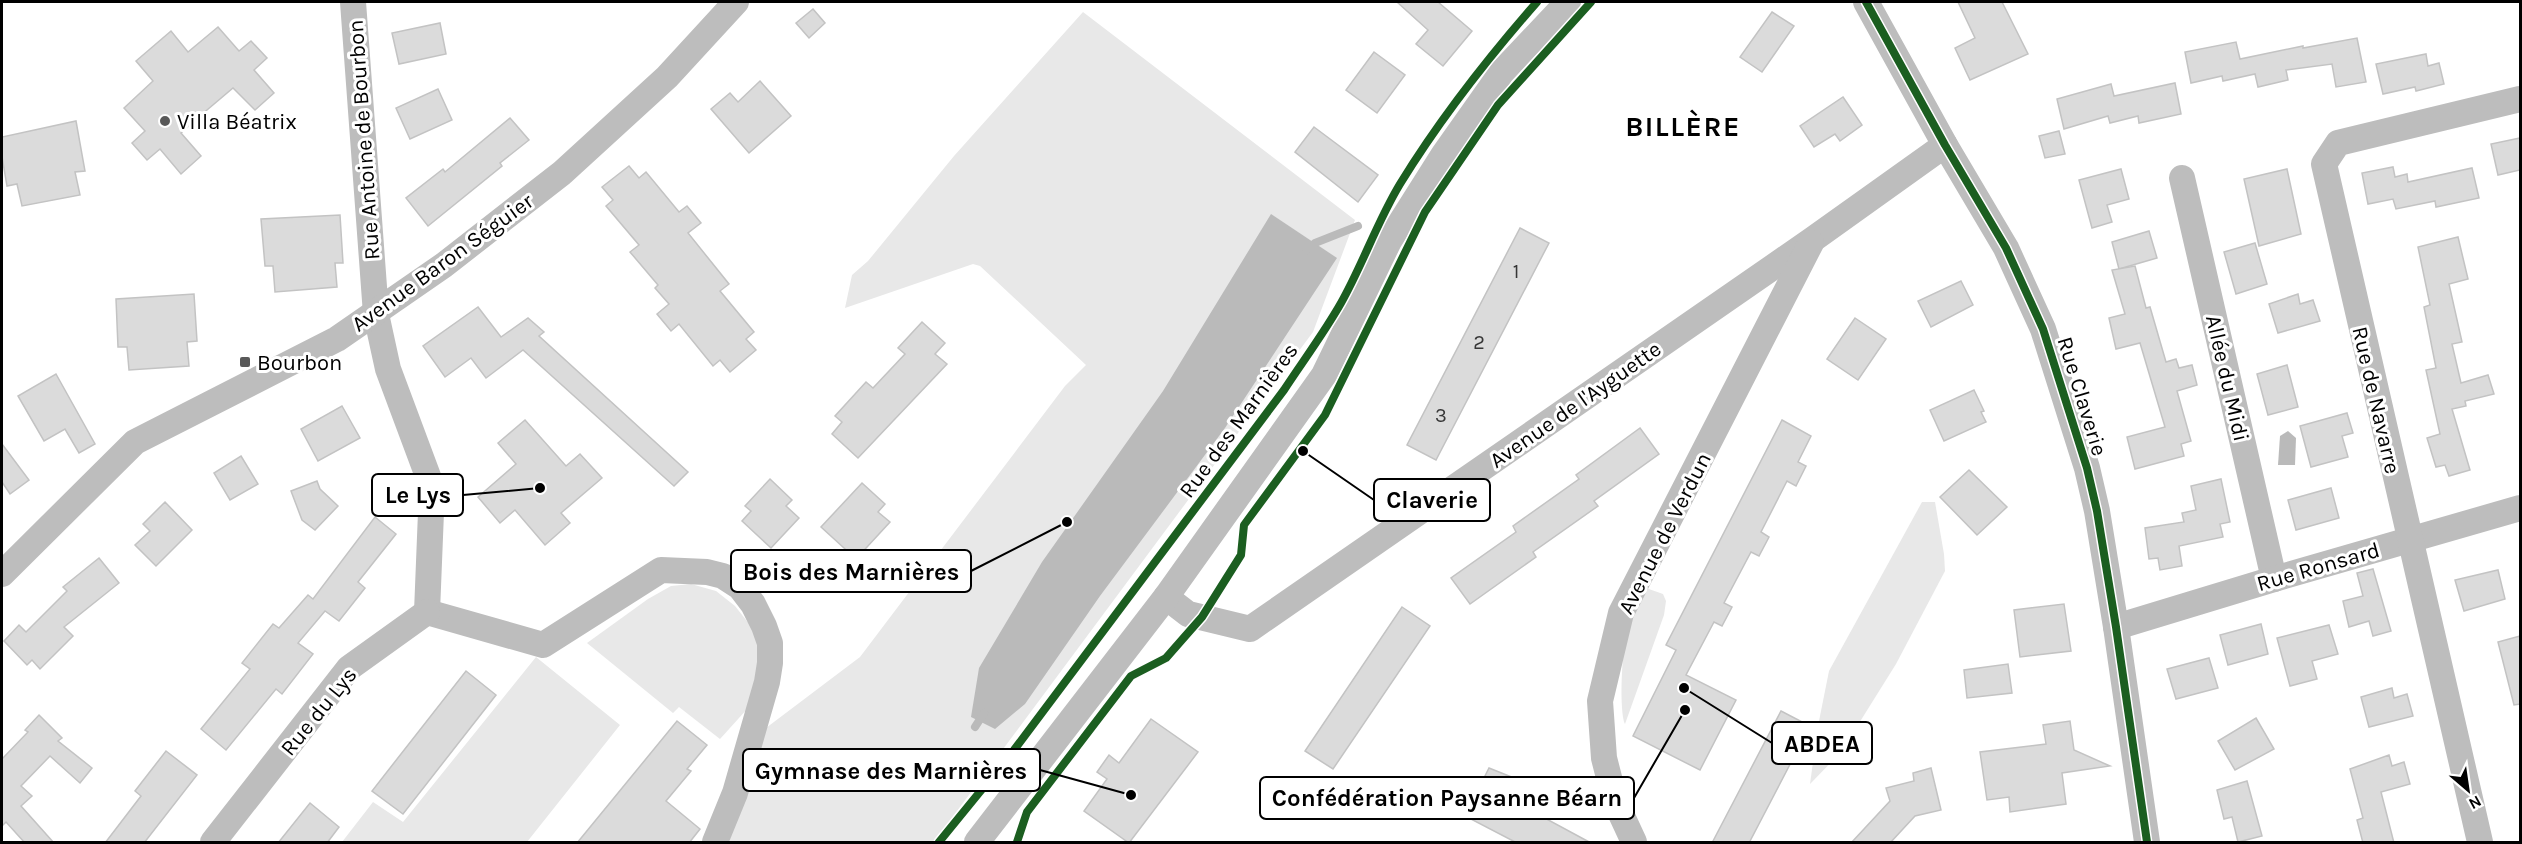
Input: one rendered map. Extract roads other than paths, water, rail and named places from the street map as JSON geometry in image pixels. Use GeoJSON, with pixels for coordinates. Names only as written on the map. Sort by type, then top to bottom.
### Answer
{"type":"FeatureCollection","features":[{"type":"Feature","properties":{"kind":"street","name":"Rue Antoine de Bourbon"},"geometry":{"type":"LineString","coordinates":[[352,2],[376,314]]}},
{"type":"Feature","properties":{"kind":"street","name":"Avenue Baron Séguier"},"geometry":{"type":"LineString","coordinates":[[2,574],[135,442],[336,339],[376,314],[444,265],[562,173],[667,77],[736,2]]}},
{"type":"Feature","properties":{"kind":"street","name":"Rue des Marnières"},"geometry":{"type":"LineString","coordinates":[[978,843],[1166,597],[1324,375],[1389,241],[1443,154],[1502,72],[1568,2]]}},
{"type":"Feature","properties":{"kind":"street","name":"Rue Claverie"},"geometry":{"type":"LineString","coordinates":[[1866,2],[1945,145],[2006,248],[2043,329],[2087,468],[2097,511],[2147,843]]}},
{"type":"Feature","properties":{"kind":"street","name":"Rue de Navarre"},"geometry":{"type":"LineString","coordinates":[[2480,843],[2324,164],[2338,143],[2520,99]]}},
{"type":"Feature","properties":{"kind":"street","name":"Avenue de l'Ayguette"},"geometry":{"type":"LineString","coordinates":[[1166,597],[1188,614],[1250,629],[1812,240],[1945,145]]}},
{"type":"Feature","properties":{"kind":"street","name":"Allée du Midi"},"geometry":{"type":"LineString","coordinates":[[2182,178],[2274,579]]}},
{"type":"Feature","properties":{"kind":"street","name":"Avenue de Verdun"},"geometry":{"type":"LineString","coordinates":[[1634,843],[1615,801],[1604,758],[1600,701],[1621,613],[1812,240]]}},
{"type":"Feature","properties":{"kind":"street"},"geometry":{"type":"LineString","coordinates":[[376,314],[388,369],[432,487],[427,612],[543,645],[661,570],[707,572],[723,576],[740,587],[753,604],[770,643],[767,682],[735,794],[715,843]]}},
{"type":"Feature","properties":{"kind":"street","name":"Rue Ronsard"},"geometry":{"type":"LineString","coordinates":[[2116,627],[2520,508]]}},
{"type":"Feature","properties":{"kind":"street","name":"Rue du Lys"},"geometry":{"type":"LineString","coordinates":[[213,843],[349,668],[427,612]]}},
{"type":"Feature","properties":{"kind":"waterway"},"geometry":{"type":"LineString","coordinates":[[1307,250],[1315,243],[1358,226]]}},
{"type":"Feature","properties":{"kind":"waterway"},"geometry":{"type":"LineString","coordinates":[[975,727],[984,713]]}},
{"type":"Feature","properties":{"kind":"place","name":"Villa Béatrix"},"geometry":{"type":"Point","coordinates":[165,121]}},
{"type":"Feature","properties":{"kind":"place","name":"Bourbon"},"geometry":{"type":"Point","coordinates":[245,362]}},
{"type":"Feature","properties":{"kind":"place","name":"Claverie"},"geometry":{"type":"Point","coordinates":[1303,451]}},
{"type":"Feature","properties":{"kind":"place","name":"Le Lys"},"geometry":{"type":"Point","coordinates":[540,488]}},
{"type":"Feature","properties":{"kind":"place","name":"Bois des Marnières"},"geometry":{"type":"Point","coordinates":[1067,522]}},
{"type":"Feature","properties":{"kind":"place","name":"ABDEA"},"geometry":{"type":"Point","coordinates":[1684,688]}},
{"type":"Feature","properties":{"kind":"place","name":"Confédération Paysanne Béarn"},"geometry":{"type":"Point","coordinates":[1685,710]}},
{"type":"Feature","properties":{"kind":"place","name":"Gymnase des Marnières"},"geometry":{"type":"Point","coordinates":[1131,795]}},
{"type":"Feature","properties":{"kind":"district","name":"BILLÈRE"},"geometry":{"type":"Point","coordinates":[1683,126]}}]}
